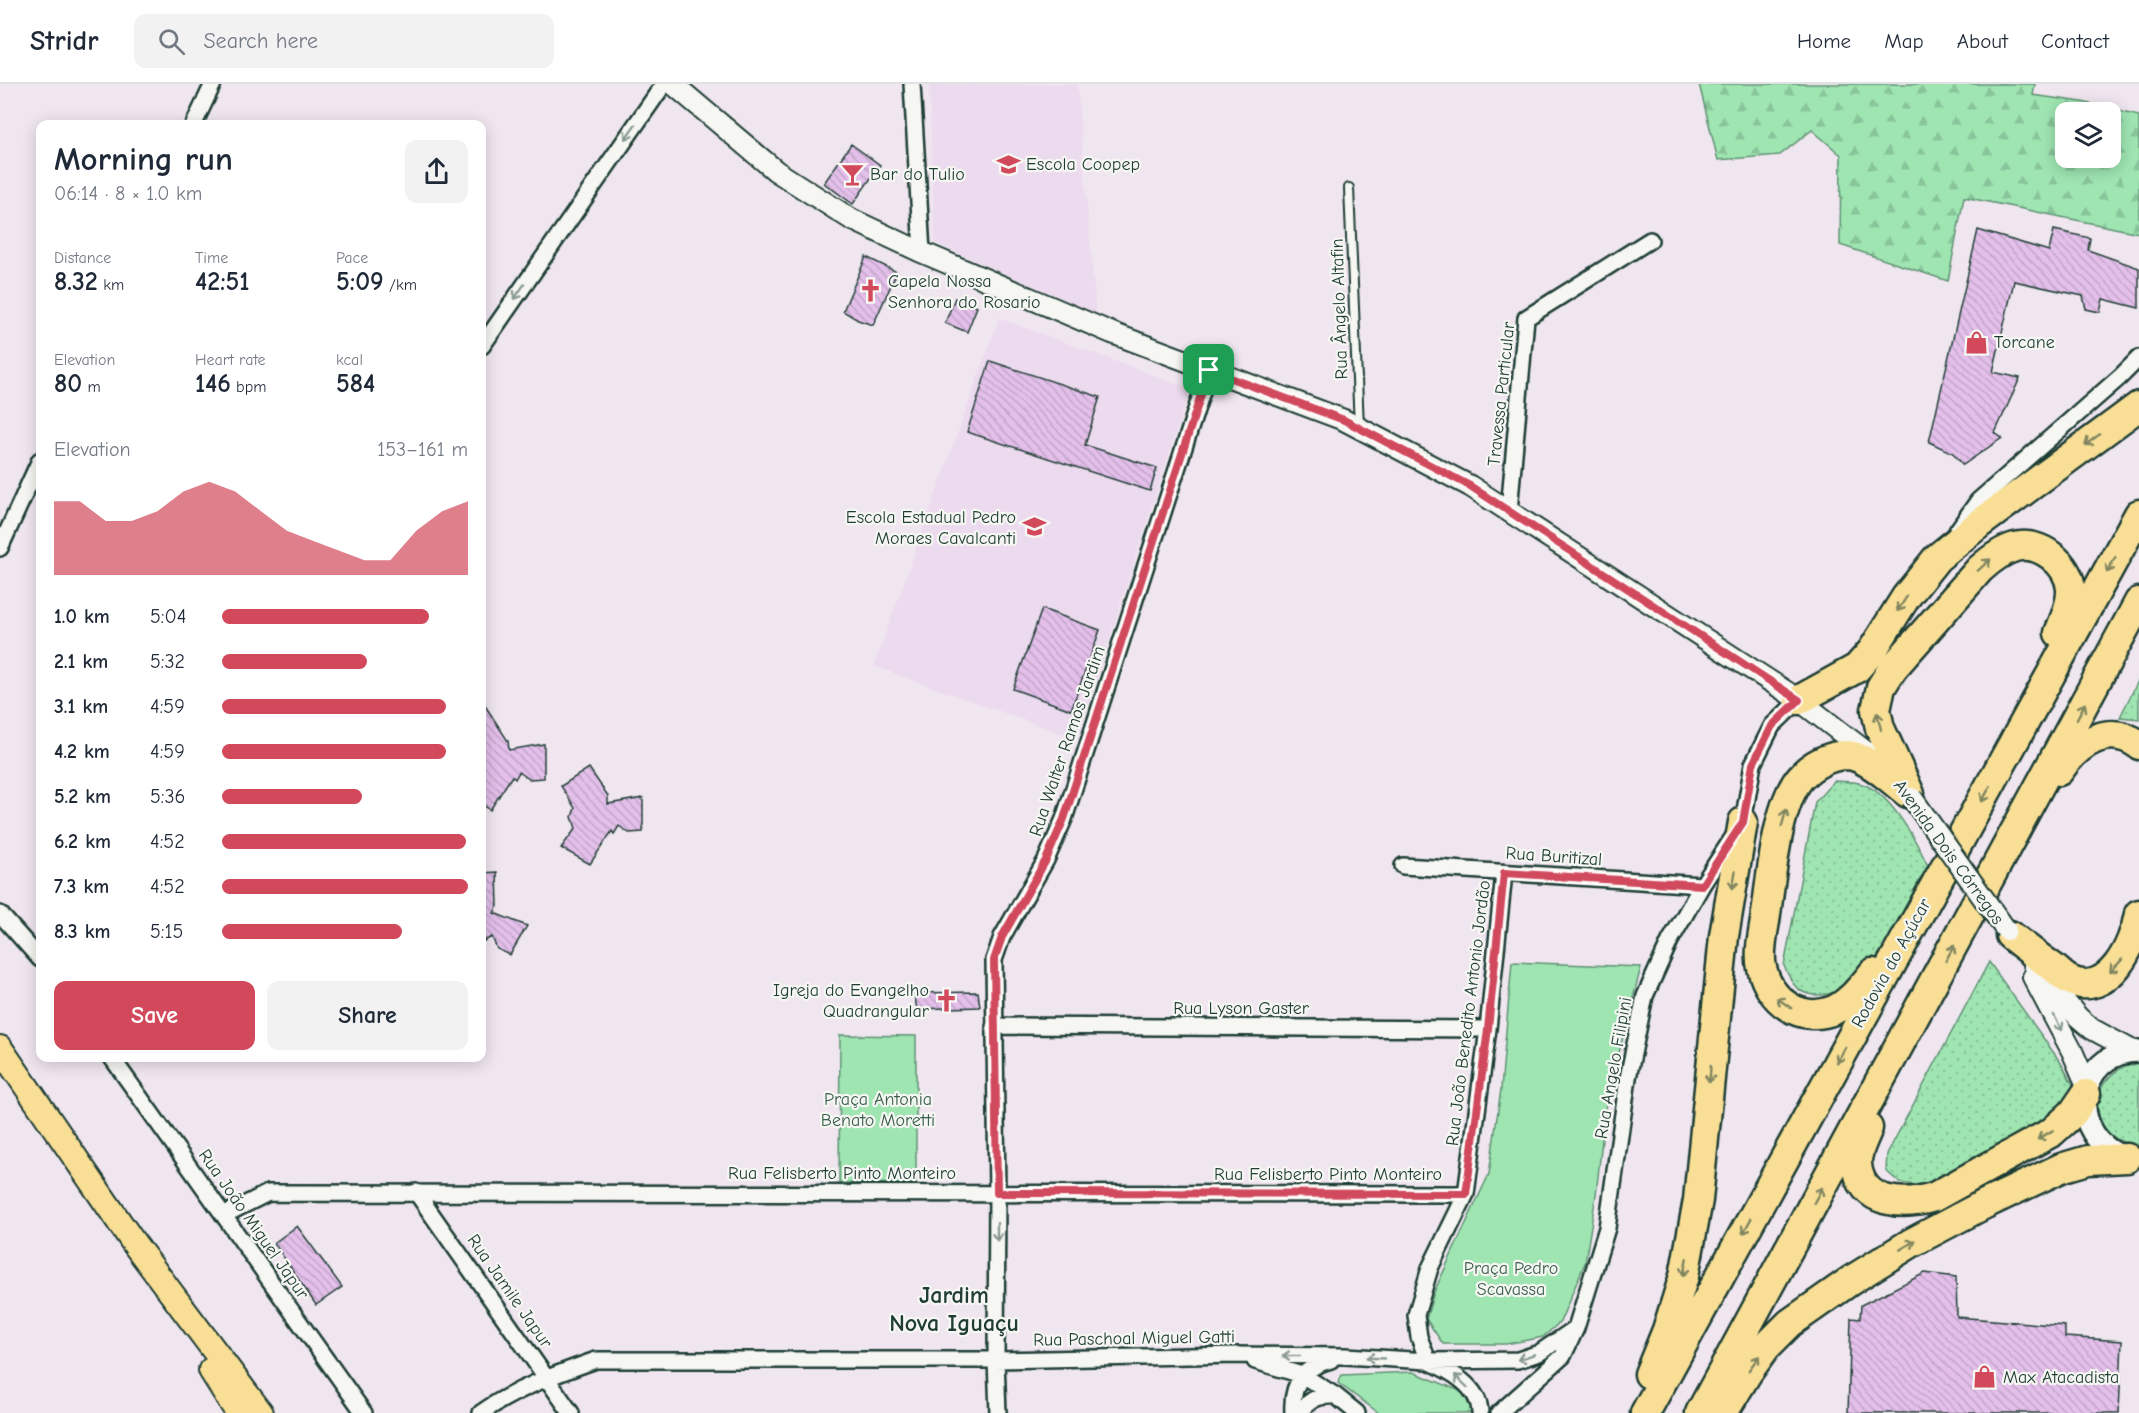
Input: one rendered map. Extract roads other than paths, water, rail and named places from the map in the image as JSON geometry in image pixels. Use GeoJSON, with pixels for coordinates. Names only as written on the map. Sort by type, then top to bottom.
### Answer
{"type":"FeatureCollection","features":[{"type":"Feature","properties":{"kind":"highway"},"geometry":{"type":"LineString","coordinates":[[1799,700],[1857,668],[1872,651],[1906,597],[1937,558],[2139,405]]}},
{"type":"Feature","properties":{"kind":"highway","name":"Rodovia do Açúcar"},"geometry":{"type":"LineString","coordinates":[[1645,1413],[2139,514]]}},
{"type":"Feature","properties":{"kind":"highway"},"geometry":{"type":"LineString","coordinates":[[1911,796],[1880,728],[1876,710],[1881,687],[1893,668],[1980,569],[2006,550],[2017,546],[2028,546],[2052,556],[2062,566],[2069,578],[2071,591],[2064,620],[2014,742]]}},
{"type":"Feature","properties":{"kind":"highway"},"geometry":{"type":"LineString","coordinates":[[1700,1413],[2014,837],[2139,602]]}},
{"type":"Feature","properties":{"kind":"highway"},"geometry":{"type":"LineString","coordinates":[[2014,837],[2066,761],[2083,746],[2101,736],[2117,734],[2130,738],[2139,745]]}},
{"type":"Feature","properties":{"kind":"highway"},"geometry":{"type":"LineString","coordinates":[[1909,930],[1863,986],[1847,1002],[1833,1010],[1821,1013],[1795,1010],[1775,997],[1764,977],[1761,954],[1773,865],[1785,812],[1791,793],[1799,779],[1809,769],[1834,757],[1860,757],[1911,796]]}},
{"type":"Feature","properties":{"kind":"highway"},"geometry":{"type":"LineString","coordinates":[[1633,1413],[1667,1330],[1684,1276],[1698,1200],[1724,936],[1743,822]]}},
{"type":"Feature","properties":{"kind":"highway"},"geometry":{"type":"LineString","coordinates":[[2008,933],[2070,980],[2085,984],[2101,980],[2116,968],[2129,949],[2139,914]]}},
{"type":"Feature","properties":{"kind":"highway"},"geometry":{"type":"LineString","coordinates":[[1922,1004],[1856,1163],[1864,1185],[1887,1201],[1917,1202],[1934,1197],[2052,1132],[2073,1113],[2087,1091]]}},
{"type":"Feature","properties":{"kind":"highway"},"geometry":{"type":"LineString","coordinates":[[1723,1413],[1748,1372],[1790,1323],[1812,1306],[1911,1243],[1974,1209],[2061,1168],[2088,1160],[2133,1159]]}},
{"type":"Feature","properties":{"kind":"main road"},"geometry":{"type":"LineString","coordinates":[[0,1048],[133,1242],[261,1413]]}},
{"type":"Feature","properties":{"kind":"main road"},"geometry":{"type":"LineString","coordinates":[[2133,1159],[2108,1149],[2093,1134],[2086,1115],[2087,1091],[2101,1066],[2116,1056],[2136,1052]]}},
{"type":"Feature","properties":{"kind":"main road"},"geometry":{"type":"LineString","coordinates":[[133,1242],[238,1413]]}},
{"type":"Feature","properties":{"kind":"street"},"geometry":{"type":"LineString","coordinates":[[196,120],[213,84]]}},
{"type":"Feature","properties":{"kind":"street"},"geometry":{"type":"LineString","coordinates":[[486,340],[664,84]]}},
{"type":"Feature","properties":{"kind":"street","name":"Avenida Dois Córregos"},"geometry":{"type":"LineString","coordinates":[[673,84],[776,171],[851,219],[922,252],[1112,333],[1344,420],[1470,486],[1799,700],[1889,771],[1911,796],[2008,933],[2078,1017],[2092,1029],[2136,1052]]}},
{"type":"Feature","properties":{"kind":"street"},"geometry":{"type":"LineString","coordinates":[[912,84],[922,252]]}},
{"type":"Feature","properties":{"kind":"street","name":"Travessa Particular"},"geometry":{"type":"LineString","coordinates":[[1509,511],[1526,318],[1650,240]]}},
{"type":"Feature","properties":{"kind":"street"},"geometry":{"type":"LineString","coordinates":[[1937,558],[1978,501],[2139,358]]}},
{"type":"Feature","properties":{"kind":"street","name":"Rua Walter Ramos Jardim"},"geometry":{"type":"LineString","coordinates":[[998,1413],[994,960],[1002,937],[1046,860],[1064,819],[1209,370]]}},
{"type":"Feature","properties":{"kind":"street"},"geometry":{"type":"LineString","coordinates":[[0,548],[36,469]]}},
{"type":"Feature","properties":{"kind":"street","name":"Rua Angelo Filipini"},"geometry":{"type":"LineString","coordinates":[[1499,1413],[1563,1356],[1576,1328],[1607,1228],[1628,1078],[1645,996],[1670,941],[1702,885],[1743,822],[1753,764],[1772,726],[1799,700]]}},
{"type":"Feature","properties":{"kind":"street","name":"Rua Buritizal"},"geometry":{"type":"LineString","coordinates":[[1404,866],[1702,885]]}},
{"type":"Feature","properties":{"kind":"street","name":"Rua João Benedito Antonio Jordão"},"geometry":{"type":"LineString","coordinates":[[1428,1361],[1419,1336],[1416,1315],[1430,1268],[1466,1194],[1488,1029],[1504,873]]}},
{"type":"Feature","properties":{"kind":"street"},"geometry":{"type":"LineString","coordinates":[[0,914],[36,954]]}},
{"type":"Feature","properties":{"kind":"street","name":"Avenida Dois Córregos"},"geometry":{"type":"LineString","coordinates":[[2008,933],[2062,1029],[2087,1091]]}},
{"type":"Feature","properties":{"kind":"street","name":"Rua Lyson Gaster"},"geometry":{"type":"LineString","coordinates":[[994,1026],[1488,1029]]}},
{"type":"Feature","properties":{"kind":"street","name":"Rua João Miguel Japur"},"geometry":{"type":"LineString","coordinates":[[115,1062],[364,1413]]}},
{"type":"Feature","properties":{"kind":"street","name":"Rua Jamile Japur"},"geometry":{"type":"LineString","coordinates":[[416,1192],[571,1413]]}},
{"type":"Feature","properties":{"kind":"street","name":"Rua Felisberto Pinto Monteiro"},"geometry":{"type":"LineString","coordinates":[[224,1215],[268,1193],[1466,1194]]}},
{"type":"Feature","properties":{"kind":"street","name":"Rua Paschoal Miguel Gatti"},"geometry":{"type":"LineString","coordinates":[[481,1413],[495,1402],[547,1377],[596,1360],[996,1360],[1238,1355],[1345,1356],[1428,1361],[1518,1360],[1539,1353],[1576,1328]]}},
{"type":"Feature","properties":{"kind":"street"},"geometry":{"type":"LineString","coordinates":[[1238,1355],[1302,1375],[1336,1396],[1357,1413]]}},
{"type":"Feature","properties":{"kind":"street"},"geometry":{"type":"LineString","coordinates":[[1336,1396],[1321,1395],[1296,1413],[1292,1402],[1302,1375],[1318,1363],[1345,1356]]}},
{"type":"Feature","properties":{"kind":"street"},"geometry":{"type":"LineString","coordinates":[[1428,1361],[1450,1371],[1460,1379],[1480,1408],[1479,1413]]}},
{"type":"Feature","properties":{"kind":"lane","name":"Rua Ângelo Altafin"},"geometry":{"type":"LineString","coordinates":[[1349,188],[1359,428]]}},
{"type":"Feature","properties":{"kind":"place","name":"Escola Coopep"},"geometry":{"type":"Point","coordinates":[1008,164]}},
{"type":"Feature","properties":{"kind":"place","name":"Bar do Tulio"},"geometry":{"type":"Point","coordinates":[852,174]}},
{"type":"Feature","properties":{"kind":"place","name":"Capela Nossa Senhora do Rosario"},"geometry":{"type":"Point","coordinates":[870,291]}},
{"type":"Feature","properties":{"kind":"place","name":"Torcane"},"geometry":{"type":"Point","coordinates":[1976,342]}},
{"type":"Feature","properties":{"kind":"place","name":"Escola Estadual Pedro Moraes Cavalcanti"},"geometry":{"type":"Point","coordinates":[1034,527]}},
{"type":"Feature","properties":{"kind":"place","name":"Igreja do Evangelho Quadrangular"},"geometry":{"type":"Point","coordinates":[947,1000]}},
{"type":"Feature","properties":{"kind":"place","name":"Max Atacadista"},"geometry":{"type":"Point","coordinates":[1985,1377]}},
{"type":"Feature","properties":{"kind":"district","name":"Jardim Nova Iguaçu"},"geometry":{"type":"Point","coordinates":[954,1309]}},
{"type":"Feature","properties":{"kind":"park label","name":"Praça Antonia Benato Moretti"},"geometry":{"type":"Point","coordinates":[878,1109]}},
{"type":"Feature","properties":{"kind":"park label","name":"Praça Pedro Scavassa"},"geometry":{"type":"Point","coordinates":[1511,1278]}}]}
